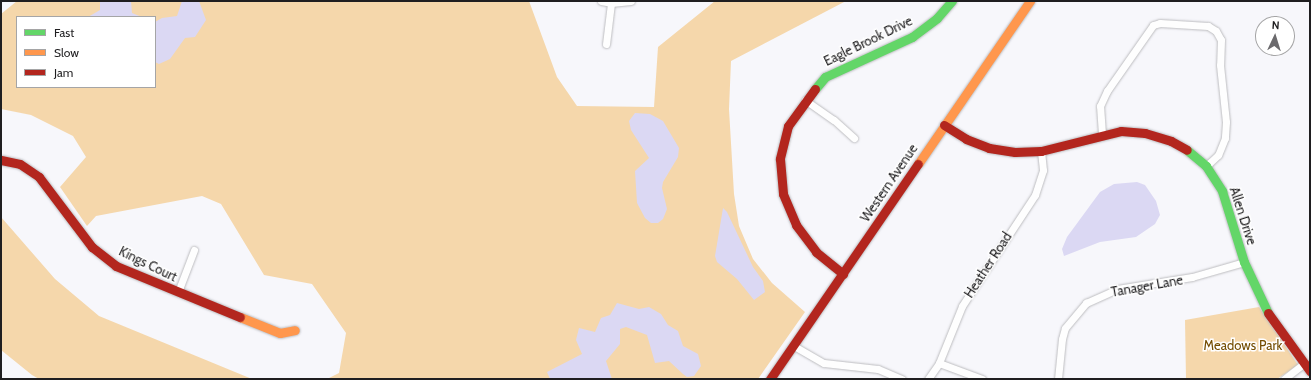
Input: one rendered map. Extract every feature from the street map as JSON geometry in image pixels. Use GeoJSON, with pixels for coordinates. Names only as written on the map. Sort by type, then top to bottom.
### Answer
{"type":"FeatureCollection","features":[{"type":"Feature","properties":{"kind":"street"},"geometry":{"type":"LineString","coordinates":[[602,1],[611,3],[631,1]]}},
{"type":"Feature","properties":{"kind":"street","name":"Eagle Brook Drive"},"geometry":{"type":"LineString","coordinates":[[843,274],[816,252],[796,225],[782,194],[780,159],[788,126],[805,100],[825,77],[912,37],[937,18],[952,1]]}},
{"type":"Feature","properties":{"kind":"street","name":"Western Avenue"},"geometry":{"type":"LineString","coordinates":[[770,379],[1030,1]]}},
{"type":"Feature","properties":{"kind":"street"},"geometry":{"type":"LineString","coordinates":[[606,44],[611,3]]}},
{"type":"Feature","properties":{"kind":"street"},"geometry":{"type":"LineString","coordinates":[[1102,134],[1100,106],[1107,91],[1153,26],[1160,23],[1208,26],[1216,31],[1221,40],[1220,65],[1226,122],[1224,138],[1218,154],[1206,166]]}},
{"type":"Feature","properties":{"kind":"street"},"geometry":{"type":"LineString","coordinates":[[805,100],[834,120],[854,138]]}},
{"type":"Feature","properties":{"kind":"street","name":"Allen Drive"},"geometry":{"type":"LineString","coordinates":[[944,125],[966,139],[989,148],[1015,152],[1041,151],[1102,134],[1121,131],[1145,133],[1171,141],[1192,153],[1206,166],[1222,191],[1244,262],[1259,297],[1280,332],[1310,371]]}},
{"type":"Feature","properties":{"kind":"street","name":"Heather Road"},"geometry":{"type":"LineString","coordinates":[[928,379],[939,363],[962,306],[1035,195],[1043,170],[1041,151]]}},
{"type":"Feature","properties":{"kind":"street","name":"Kings Court"},"geometry":{"type":"LineString","coordinates":[[1,160],[20,164],[39,177],[92,247],[116,266],[280,333],[295,330]]}},
{"type":"Feature","properties":{"kind":"street"},"geometry":{"type":"LineString","coordinates":[[178,292],[194,250]]}},
{"type":"Feature","properties":{"kind":"street","name":"Tanager Lane"},"geometry":{"type":"LineString","coordinates":[[1058,379],[1062,339],[1065,328],[1086,303],[1117,289],[1192,277],[1244,262]]}},
{"type":"Feature","properties":{"kind":"street"},"geometry":{"type":"LineString","coordinates":[[794,346],[824,363],[878,369],[902,379]]}},
{"type":"Feature","properties":{"kind":"street"},"geometry":{"type":"LineString","coordinates":[[939,363],[982,379]]}},
{"type":"Feature","properties":{"kind":"street"},"geometry":{"type":"LineString","coordinates":[[1284,379],[1304,364]]}},
{"type":"Feature","properties":{"kind":"green space"},"geometry":{"type":"Polygon","coordinates":[[[17,1],[529,1],[557,77],[577,106],[654,107],[658,47],[715,1],[846,1],[731,61],[729,109],[734,194],[739,226],[753,259],[772,283],[805,312],[758,379],[327,379],[339,373],[346,333],[312,284],[264,275],[221,204],[202,196],[96,216],[87,226],[60,187],[86,157],[73,136],[31,115],[1,109],[1,14],[17,1]]]}},
{"type":"Feature","properties":{"kind":"green space"},"geometry":{"type":"Polygon","coordinates":[[[1,217],[55,279],[99,316],[252,379],[39,379],[32,375],[1,350],[1,217]]]}},
{"type":"Feature","properties":{"kind":"green space","name":"Meadows Park"},"geometry":{"type":"Polygon","coordinates":[[[1259,307],[1298,365],[1277,379],[1186,379],[1185,320],[1259,307]]]}},
{"type":"Feature","properties":{"kind":"shaded area"},"geometry":{"type":"Polygon","coordinates":[[[100,1],[131,1],[132,13],[140,16],[90,16],[100,10],[100,1]]]}},
{"type":"Feature","properties":{"kind":"shaded area"},"geometry":{"type":"Polygon","coordinates":[[[182,1],[199,1],[206,20],[195,37],[185,38],[170,59],[159,64],[156,62],[156,21],[162,18],[177,16],[182,1]]]}},
{"type":"Feature","properties":{"kind":"shaded area"},"geometry":{"type":"Polygon","coordinates":[[[635,113],[650,114],[663,121],[679,148],[678,157],[663,182],[662,188],[667,209],[663,219],[658,223],[651,223],[645,218],[637,203],[635,171],[649,158],[631,130],[629,121],[635,113]]]}},
{"type":"Feature","properties":{"kind":"shaded area"},"geometry":{"type":"Polygon","coordinates":[[[1137,182],[1145,185],[1156,201],[1160,215],[1155,224],[1136,237],[1100,242],[1064,256],[1062,249],[1067,237],[1100,192],[1114,184],[1137,182]]]}},
{"type":"Feature","properties":{"kind":"shaded area"},"geometry":{"type":"Polygon","coordinates":[[[723,208],[727,212],[753,267],[763,281],[765,292],[754,300],[737,279],[717,262],[715,256],[723,208]]]}},
{"type":"Feature","properties":{"kind":"shaded area"},"geometry":{"type":"Polygon","coordinates":[[[617,303],[639,309],[649,307],[661,314],[668,325],[678,331],[683,346],[698,354],[701,366],[694,376],[687,377],[669,361],[655,363],[647,335],[626,327],[620,329],[620,344],[606,361],[612,379],[550,379],[547,372],[582,354],[576,340],[579,328],[595,332],[601,318],[610,315],[617,303]]]}},
{"type":"Feature","properties":{"kind":"traffic: fast"},"geometry":{"type":"LineString","coordinates":[[815,89],[825,77],[912,37],[937,18],[952,1]]}},
{"type":"Feature","properties":{"kind":"traffic: fast"},"geometry":{"type":"LineString","coordinates":[[1187,150],[1206,166],[1222,191],[1244,262],[1268,313]]}},
{"type":"Feature","properties":{"kind":"traffic: slow"},"geometry":{"type":"LineString","coordinates":[[918,164],[1030,1]]}},
{"type":"Feature","properties":{"kind":"traffic: slow"},"geometry":{"type":"LineString","coordinates":[[240,317],[280,333],[295,330]]}},
{"type":"Feature","properties":{"kind":"traffic: jam"},"geometry":{"type":"LineString","coordinates":[[815,89],[788,126],[780,159],[783,194],[796,225],[816,252],[843,274]]}},
{"type":"Feature","properties":{"kind":"traffic: jam"},"geometry":{"type":"LineString","coordinates":[[944,125],[966,139],[989,148],[1015,152],[1041,151],[1121,131],[1145,133],[1171,141],[1187,150]]}},
{"type":"Feature","properties":{"kind":"traffic: jam"},"geometry":{"type":"LineString","coordinates":[[1,160],[20,164],[39,177],[92,247],[116,266],[240,317]]}},
{"type":"Feature","properties":{"kind":"traffic: jam"},"geometry":{"type":"LineString","coordinates":[[770,379],[918,164]]}},
{"type":"Feature","properties":{"kind":"traffic: jam"},"geometry":{"type":"LineString","coordinates":[[1268,313],[1310,371]]}}]}
